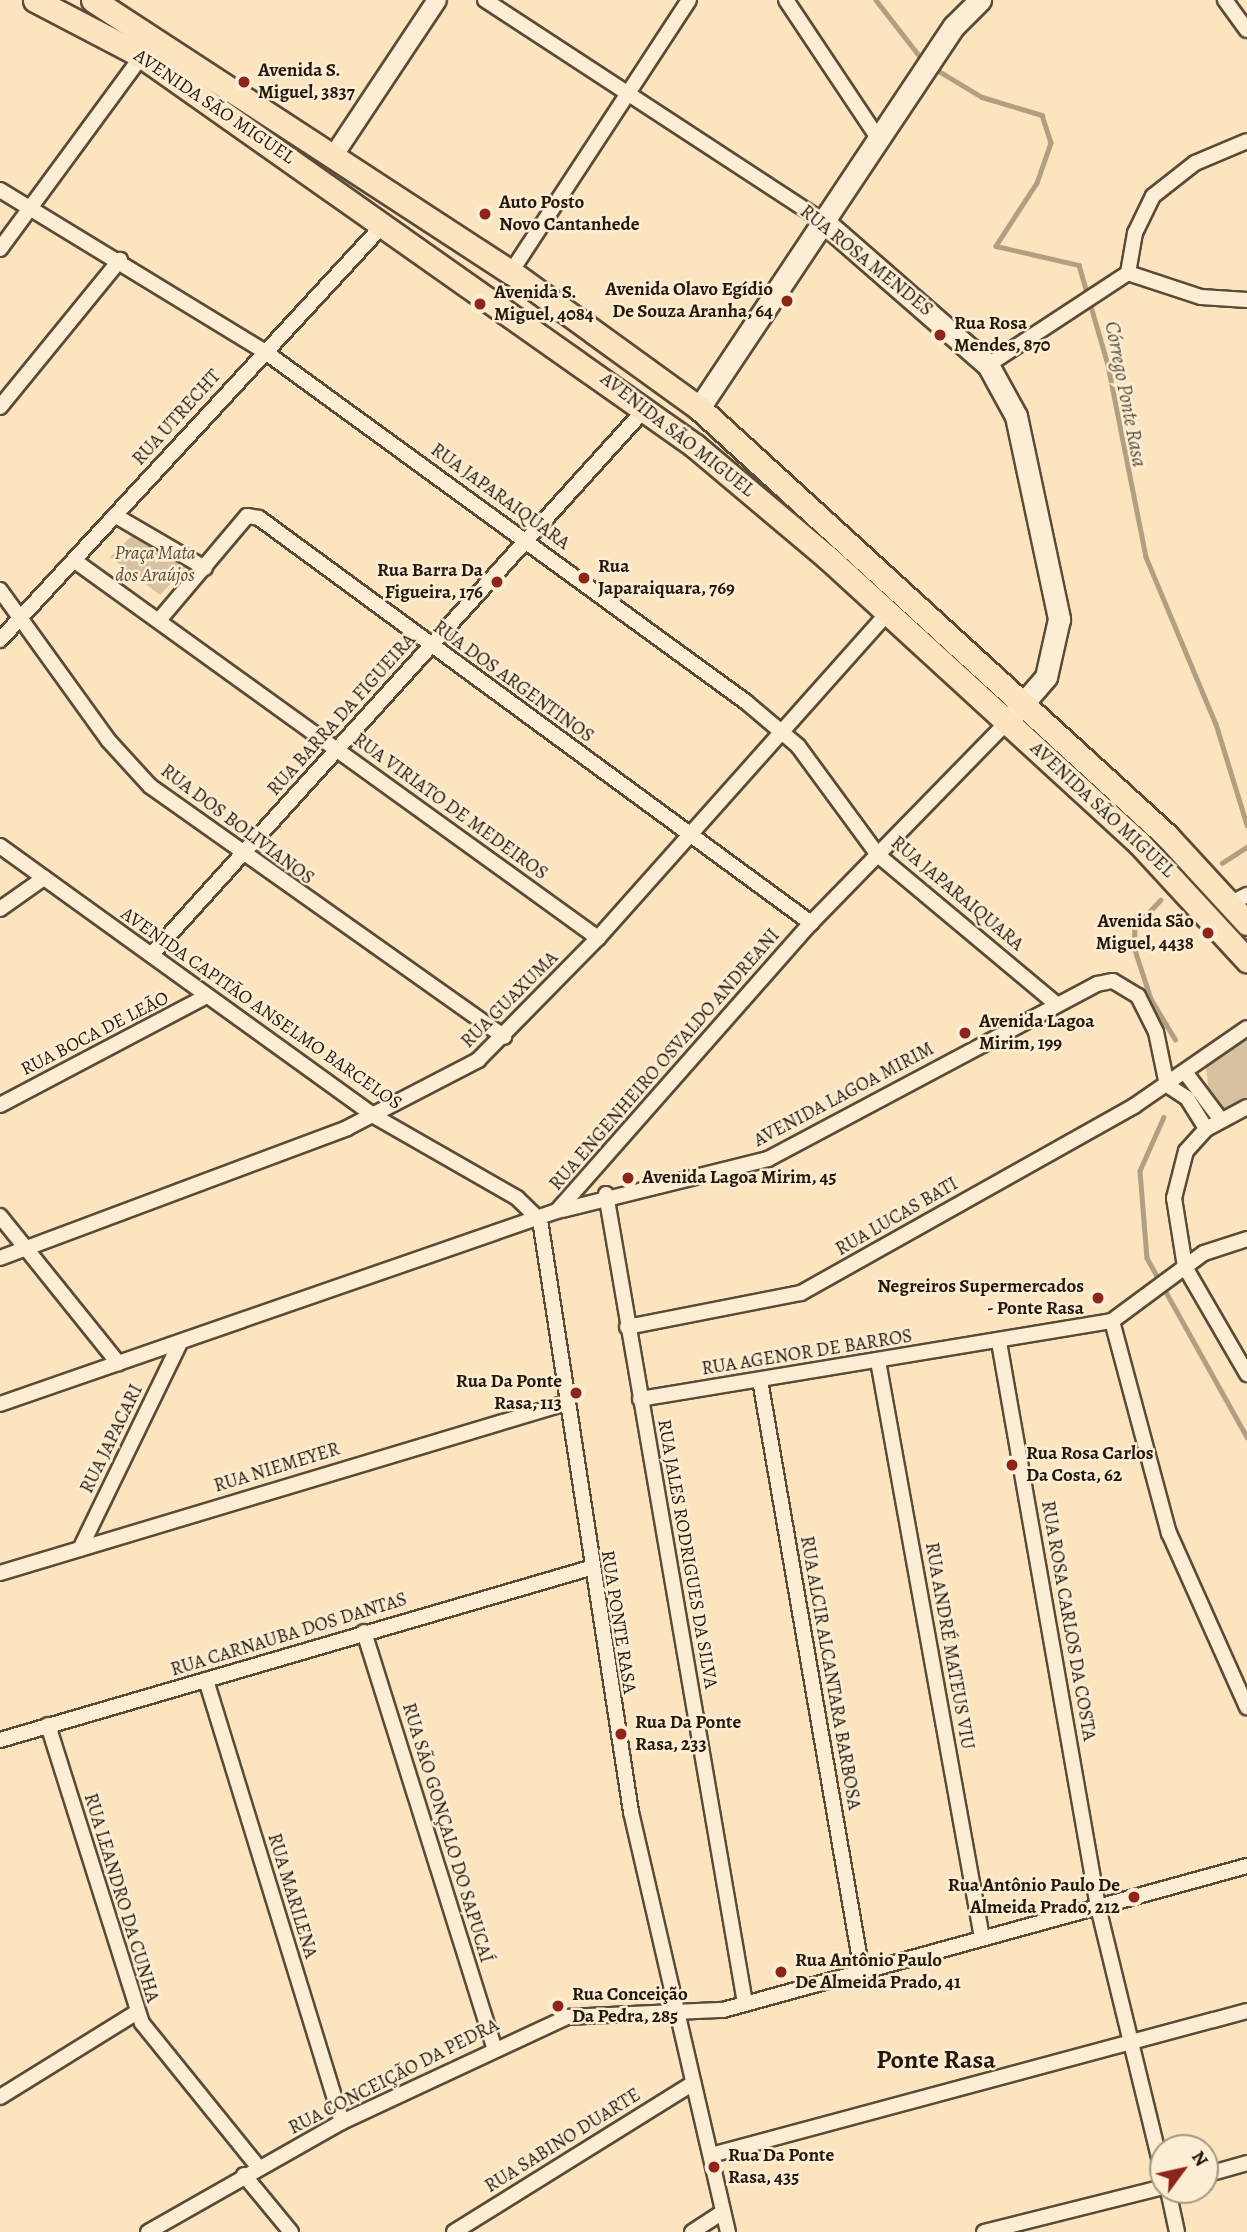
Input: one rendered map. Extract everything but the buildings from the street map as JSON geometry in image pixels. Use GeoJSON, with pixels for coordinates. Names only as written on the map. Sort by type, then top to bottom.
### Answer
{"type":"FeatureCollection","features":[{"type":"Feature","properties":{"kind":"main road","name":"AVENIDA SÃO MIGUEL"},"geometry":{"type":"LineString","coordinates":[[35,0],[142,56],[617,385],[888,612],[1175,877],[1247,960]]}},
{"type":"Feature","properties":{"kind":"main road","name":"AVENIDA SÃO MIGUEL"},"geometry":{"type":"LineString","coordinates":[[93,0],[511,272],[698,408],[1239,899],[1247,923]]}},
{"type":"Feature","properties":{"kind":"main road"},"geometry":{"type":"LineString","coordinates":[[617,385],[681,422],[698,408],[878,138],[974,2]]}},
{"type":"Feature","properties":{"kind":"main road","name":"RUA ROSA MENDES"},"geometry":{"type":"LineString","coordinates":[[824,222],[988,365],[1030,459],[1058,605],[1053,658],[1026,705],[1007,722]]}},
{"type":"Feature","properties":{"kind":"street"},"geometry":{"type":"LineString","coordinates":[[334,155],[437,0]]}},
{"type":"Feature","properties":{"kind":"street","name":"RUA ROSA MENDES"},"geometry":{"type":"LineString","coordinates":[[485,0],[824,222]]}},
{"type":"Feature","properties":{"kind":"street"},"geometry":{"type":"LineString","coordinates":[[511,272],[689,0]]}},
{"type":"Feature","properties":{"kind":"street"},"geometry":{"type":"LineString","coordinates":[[786,0],[878,138]]}},
{"type":"Feature","properties":{"kind":"street"},"geometry":{"type":"LineString","coordinates":[[1225,0],[1247,30]]}},
{"type":"Feature","properties":{"kind":"street"},"geometry":{"type":"LineString","coordinates":[[0,249],[142,56]]}},
{"type":"Feature","properties":{"kind":"street"},"geometry":{"type":"LineString","coordinates":[[988,365],[1128,273],[1135,233],[1153,195],[1195,163],[1247,141]]}},
{"type":"Feature","properties":{"kind":"street","name":"RUA JAPARAIQUARA"},"geometry":{"type":"LineString","coordinates":[[0,190],[34,206],[264,351],[530,541],[785,732],[878,855],[1055,1003]]}},
{"type":"Feature","properties":{"kind":"street","name":"RUA UTRECHT"},"geometry":{"type":"LineString","coordinates":[[0,640],[384,224]]}},
{"type":"Feature","properties":{"kind":"street"},"geometry":{"type":"LineString","coordinates":[[0,407],[120,260]]}},
{"type":"Feature","properties":{"kind":"street"},"geometry":{"type":"LineString","coordinates":[[1128,273],[1201,296],[1247,300]]}},
{"type":"Feature","properties":{"kind":"street","name":"RUA BARRA DA FIGUEIRA"},"geometry":{"type":"LineString","coordinates":[[151,955],[337,748],[530,541],[646,408]]}},
{"type":"Feature","properties":{"kind":"street","name":"RUA DOS ARGENTINOS"},"geometry":{"type":"LineString","coordinates":[[205,568],[253,515],[811,923]]}},
{"type":"Feature","properties":{"kind":"street"},"geometry":{"type":"LineString","coordinates":[[116,516],[205,568],[160,619]]}},
{"type":"Feature","properties":{"kind":"street","name":"RUA VIRIATO DE MEDEIROS"},"geometry":{"type":"LineString","coordinates":[[75,561],[160,619],[597,938]]}},
{"type":"Feature","properties":{"kind":"street","name":"RUA DOS BOLIVIANOS"},"geometry":{"type":"LineString","coordinates":[[0,590],[132,768],[242,855],[504,1037]]}},
{"type":"Feature","properties":{"kind":"street","name":"RUA GUAXUMA"},"geometry":{"type":"LineString","coordinates":[[0,1258],[374,1116],[465,1070],[504,1037],[597,938],[785,732],[888,612]]}},
{"type":"Feature","properties":{"kind":"street","name":"RUA ENGENHEIRO OSVALDO ANDREANI"},"geometry":{"type":"LineString","coordinates":[[0,1404],[540,1220],[557,1211],[811,923],[1007,722]]}},
{"type":"Feature","properties":{"kind":"street","name":"AVENIDA CAPITÃO ANSELMO BARCELOS"},"geometry":{"type":"LineString","coordinates":[[0,846],[374,1116],[517,1198],[540,1220]]}},
{"type":"Feature","properties":{"kind":"street"},"geometry":{"type":"LineString","coordinates":[[0,909],[44,878]]}},
{"type":"Feature","properties":{"kind":"street","name":"AVENIDA LAGOA MIRIM"},"geometry":{"type":"LineString","coordinates":[[557,1211],[606,1194],[768,1159],[1055,1003],[1097,984],[1126,986],[1147,1009],[1167,1085]]}},
{"type":"Feature","properties":{"kind":"street","name":"RUA BOCA DE LEÃO"},"geometry":{"type":"LineString","coordinates":[[0,1105],[207,996]]}},
{"type":"Feature","properties":{"kind":"street","name":"RUA LUCAS BATI"},"geometry":{"type":"LineString","coordinates":[[627,1327],[801,1293],[1167,1085],[1247,1028]]}},
{"type":"Feature","properties":{"kind":"street"},"geometry":{"type":"LineString","coordinates":[[1185,1072],[1221,1120]]}},
{"type":"Feature","properties":{"kind":"street"},"geometry":{"type":"LineString","coordinates":[[1167,1085],[1187,1098],[1206,1129]]}},
{"type":"Feature","properties":{"kind":"street"},"geometry":{"type":"LineString","coordinates":[[1247,1107],[1206,1129],[1177,1173],[1181,1270],[1247,1374]]}},
{"type":"Feature","properties":{"kind":"street","name":"RUA JALES RODRIGUES DA SILVA"},"geometry":{"type":"LineString","coordinates":[[606,1194],[745,2003]]}},
{"type":"Feature","properties":{"kind":"street"},"geometry":{"type":"LineString","coordinates":[[0,1216],[118,1363]]}},
{"type":"Feature","properties":{"kind":"street","name":"RUA PONTE RASA"},"geometry":{"type":"LineString","coordinates":[[540,1220],[590,1568],[631,1812],[675,2015],[711,2155],[727,2232]]}},
{"type":"Feature","properties":{"kind":"street","name":"RUA AGENOR DE BARROS"},"geometry":{"type":"LineString","coordinates":[[640,1399],[999,1342],[1112,1321],[1151,1296],[1210,1250],[1247,1239]]}},
{"type":"Feature","properties":{"kind":"street"},"geometry":{"type":"LineString","coordinates":[[1112,1321],[1169,1533],[1247,1707]]}},
{"type":"Feature","properties":{"kind":"street","name":"RUA ROSA CARLOS DA COSTA"},"geometry":{"type":"LineString","coordinates":[[999,1342],[1098,1907],[1128,2043],[1152,2134]]}},
{"type":"Feature","properties":{"kind":"street","name":"RUA JAPACARI"},"geometry":{"type":"LineString","coordinates":[[80,1549],[178,1345]]}},
{"type":"Feature","properties":{"kind":"street","name":"RUA ANDRÉ MATEUS VIU"},"geometry":{"type":"LineString","coordinates":[[877,1361],[982,1938]]}},
{"type":"Feature","properties":{"kind":"street","name":"RUA ALCIR ALCANTARA BARBOSA"},"geometry":{"type":"LineString","coordinates":[[760,1380],[862,1972]]}},
{"type":"Feature","properties":{"kind":"street","name":"RUA NIEMEYER"},"geometry":{"type":"LineString","coordinates":[[0,1573],[566,1403]]}},
{"type":"Feature","properties":{"kind":"street","name":"RUA CARNAUBA DOS DANTAS"},"geometry":{"type":"LineString","coordinates":[[0,1740],[590,1568]]}},
{"type":"Feature","properties":{"kind":"street","name":"RUA SÃO GONÇALO DO SAPUCAÍ"},"geometry":{"type":"LineString","coordinates":[[364,1632],[494,2046]]}},
{"type":"Feature","properties":{"kind":"street","name":"RUA MARILENA"},"geometry":{"type":"LineString","coordinates":[[206,1680],[342,2122]]}},
{"type":"Feature","properties":{"kind":"street","name":"RUA LEANDRO DA CUNHA"},"geometry":{"type":"LineString","coordinates":[[48,1726],[136,2012],[259,2168]]}},
{"type":"Feature","properties":{"kind":"street","name":"RUA CONCEIÇÃO DA PEDRA"},"geometry":{"type":"LineString","coordinates":[[148,2232],[244,2175],[342,2122],[494,2046],[590,2012],[675,2015],[745,2003],[1247,1866]]}},
{"type":"Feature","properties":{"kind":"street"},"geometry":{"type":"LineString","coordinates":[[711,2155],[1247,2011]]}},
{"type":"Feature","properties":{"kind":"street"},"geometry":{"type":"LineString","coordinates":[[0,2097],[136,2012]]}},
{"type":"Feature","properties":{"kind":"street","name":"RUA SABINO DUARTE"},"geometry":{"type":"LineString","coordinates":[[454,2232],[692,2083]]}},
{"type":"Feature","properties":{"kind":"street"},"geometry":{"type":"LineString","coordinates":[[1219,2171],[1247,2164]]}},
{"type":"Feature","properties":{"kind":"street"},"geometry":{"type":"LineString","coordinates":[[244,2175],[291,2232]]}},
{"type":"Feature","properties":{"kind":"street"},"geometry":{"type":"LineString","coordinates":[[986,2232],[1149,2191]]}},
{"type":"Feature","properties":{"kind":"street"},"geometry":{"type":"LineString","coordinates":[[1171,2204],[1177,2232]]}},
{"type":"Feature","properties":{"kind":"street"},"geometry":{"type":"LineString","coordinates":[[692,2232],[723,2212]]}},
{"type":"Feature","properties":{"kind":"green space","name":"Praça Mata dos Araújos"},"geometry":{"type":"Polygon","coordinates":[[[137,531],[191,562],[160,595],[110,557],[137,531]]]}},
{"type":"Feature","properties":{"kind":"green space"},"geometry":{"type":"Polygon","coordinates":[[[1247,1036],[1247,1101],[1224,1112],[1209,1094],[1206,1067],[1247,1036]]]}},
{"type":"Feature","properties":{"kind":"waterway","name":"Córrego Ponte Rasa"},"geometry":{"type":"LineString","coordinates":[[876,0],[922,59]]}},
{"type":"Feature","properties":{"kind":"waterway","name":"Córrego Ponte Rasa"},"geometry":{"type":"LineString","coordinates":[[932,67],[982,97],[1042,115],[1051,143],[1037,183],[996,246],[1079,265],[1108,365],[1146,557],[1216,724],[1247,825]]}},
{"type":"Feature","properties":{"kind":"waterway","name":"Córrego Ponte Rasa"},"geometry":{"type":"LineString","coordinates":[[1222,863],[1247,847]]}},
{"type":"Feature","properties":{"kind":"waterway","name":"Córrego Ponte Rasa"},"geometry":{"type":"LineString","coordinates":[[1161,900],[1135,928],[1134,947],[1151,999],[1175,1039]]}},
{"type":"Feature","properties":{"kind":"waterway","name":"Córrego Ponte Rasa"},"geometry":{"type":"LineString","coordinates":[[1164,1117],[1140,1171],[1147,1258],[1247,1437]]}},
{"type":"Feature","properties":{"kind":"place","name":"Avenida S. Miguel, 3837"},"geometry":{"type":"Point","coordinates":[244,82]}},
{"type":"Feature","properties":{"kind":"place","name":"Auto Posto Novo Cantanhede"},"geometry":{"type":"Point","coordinates":[485,214]}},
{"type":"Feature","properties":{"kind":"place","name":"Avenida Olavo Egídio De Souza Aranha, 64"},"geometry":{"type":"Point","coordinates":[787,301]}},
{"type":"Feature","properties":{"kind":"place","name":"Avenida S. Miguel, 4084"},"geometry":{"type":"Point","coordinates":[480,304]}},
{"type":"Feature","properties":{"kind":"place","name":"Rua Rosa Mendes, 870"},"geometry":{"type":"Point","coordinates":[940,335]}},
{"type":"Feature","properties":{"kind":"place","name":"Rua Japaraiquara, 769"},"geometry":{"type":"Point","coordinates":[584,578]}},
{"type":"Feature","properties":{"kind":"place","name":"Rua Barra Da Figueira, 176"},"geometry":{"type":"Point","coordinates":[497,582]}},
{"type":"Feature","properties":{"kind":"place","name":"Avenida São Miguel, 4438"},"geometry":{"type":"Point","coordinates":[1208,933]}},
{"type":"Feature","properties":{"kind":"place","name":"Avenida Lagoa Mirim, 199"},"geometry":{"type":"Point","coordinates":[965,1033]}},
{"type":"Feature","properties":{"kind":"place","name":"Avenida Lagoa Mirim, 45"},"geometry":{"type":"Point","coordinates":[628,1178]}},
{"type":"Feature","properties":{"kind":"place","name":"Negreiros Supermercados - Ponte Rasa"},"geometry":{"type":"Point","coordinates":[1098,1298]}},
{"type":"Feature","properties":{"kind":"place","name":"Rua Da Ponte Rasa, 113"},"geometry":{"type":"Point","coordinates":[576,1393]}},
{"type":"Feature","properties":{"kind":"place","name":"Rua Rosa Carlos Da Costa, 62"},"geometry":{"type":"Point","coordinates":[1012,1465]}},
{"type":"Feature","properties":{"kind":"place","name":"Rua Da Ponte Rasa, 233"},"geometry":{"type":"Point","coordinates":[621,1734]}},
{"type":"Feature","properties":{"kind":"place","name":"Rua Antônio Paulo De Almeida Prado, 212"},"geometry":{"type":"Point","coordinates":[1134,1897]}},
{"type":"Feature","properties":{"kind":"place","name":"Rua Antônio Paulo De Almeida Prado, 41"},"geometry":{"type":"Point","coordinates":[781,1972]}},
{"type":"Feature","properties":{"kind":"place","name":"Rua Conceição Da Pedra, 285"},"geometry":{"type":"Point","coordinates":[558,2006]}},
{"type":"Feature","properties":{"kind":"place","name":"Rua Da Ponte Rasa, 435"},"geometry":{"type":"Point","coordinates":[714,2167]}},
{"type":"Feature","properties":{"kind":"district","name":"Ponte Rasa"},"geometry":{"type":"Point","coordinates":[936,2060]}}]}
